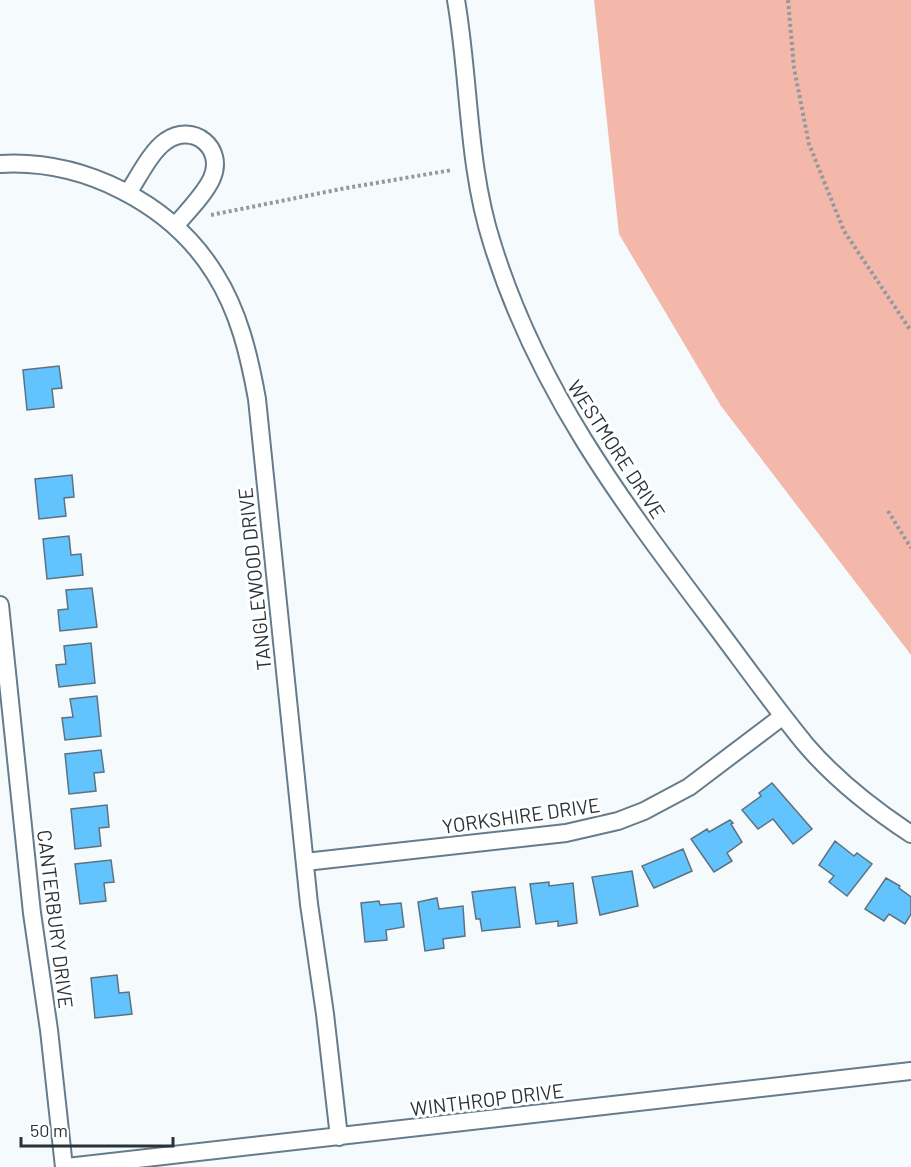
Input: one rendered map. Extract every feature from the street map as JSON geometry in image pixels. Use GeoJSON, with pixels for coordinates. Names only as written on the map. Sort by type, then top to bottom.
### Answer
{"type":"FeatureCollection","features":[{"type":"Feature","properties":{"kind":"street","name":"WESTMORE DRIVE"},"geometry":{"type":"LineString","coordinates":[[456,0],[479,189],[491,241],[523,330],[572,424],[637,521],[807,746],[866,803],[911,834]]}},
{"type":"Feature","properties":{"kind":"street"},"geometry":{"type":"LineString","coordinates":[[128,193],[164,142],[182,134],[192,134],[202,139],[208,144],[213,154],[214,171],[211,181],[176,226]]}},
{"type":"Feature","properties":{"kind":"street","name":"TANGLEWOOD DRIVE"},"geometry":{"type":"LineString","coordinates":[[0,164],[51,167],[86,176],[128,193],[153,208],[176,226],[204,258],[223,288],[241,329],[251,363],[258,411],[305,862],[339,1137]]}},
{"type":"Feature","properties":{"kind":"street","name":"CANTERBURY DRIVE"},"geometry":{"type":"LineString","coordinates":[[0,604],[32,913],[66,1167]]}},
{"type":"Feature","properties":{"kind":"street","name":"YORKSHIRE DRIVE"},"geometry":{"type":"LineString","coordinates":[[305,862],[566,833],[618,821],[644,811],[689,787],[783,716]]}},
{"type":"Feature","properties":{"kind":"street","name":"WINTHROP DRIVE"},"geometry":{"type":"LineString","coordinates":[[66,1167],[911,1071]]}},
{"type":"Feature","properties":{"kind":"path"},"geometry":{"type":"LineString","coordinates":[[788,0],[794,68],[809,144],[844,231],[911,331]]}},
{"type":"Feature","properties":{"kind":"path"},"geometry":{"type":"LineString","coordinates":[[211,215],[452,170]]}},
{"type":"Feature","properties":{"kind":"path"},"geometry":{"type":"LineString","coordinates":[[888,511],[911,549]]}},
{"type":"Feature","properties":{"kind":"shaded area"},"geometry":{"type":"Polygon","coordinates":[[[594,0],[911,0],[911,655],[721,406],[619,234],[594,0]]]}},
{"type":"Feature","properties":{"kind":"building"},"geometry":{"type":"Polygon","coordinates":[[[59,366],[62,388],[52,389],[54,407],[27,410],[23,370],[59,366]]]}},
{"type":"Feature","properties":{"kind":"building"},"geometry":{"type":"Polygon","coordinates":[[[72,475],[74,497],[64,498],[66,516],[39,519],[35,479],[72,475]]]}},
{"type":"Feature","properties":{"kind":"building"},"geometry":{"type":"Polygon","coordinates":[[[69,536],[71,555],[81,554],[83,575],[47,579],[43,539],[69,536]]]}},
{"type":"Feature","properties":{"kind":"building"},"geometry":{"type":"Polygon","coordinates":[[[92,588],[97,627],[60,631],[58,610],[68,609],[66,590],[92,588]]]}},
{"type":"Feature","properties":{"kind":"building"},"geometry":{"type":"Polygon","coordinates":[[[91,643],[95,683],[59,687],[56,665],[66,664],[64,646],[91,643]]]}},
{"type":"Feature","properties":{"kind":"building"},"geometry":{"type":"Polygon","coordinates":[[[97,696],[101,736],[65,740],[62,718],[73,717],[70,699],[97,696]]]}},
{"type":"Feature","properties":{"kind":"building"},"geometry":{"type":"Polygon","coordinates":[[[101,750],[104,772],[94,773],[96,791],[69,794],[65,754],[101,750]]]}},
{"type":"Feature","properties":{"kind":"building"},"geometry":{"type":"Polygon","coordinates":[[[772,783],[812,829],[793,844],[773,819],[758,829],[742,810],[761,796],[759,793],[772,783]]]}},
{"type":"Feature","properties":{"kind":"building"},"geometry":{"type":"Polygon","coordinates":[[[107,805],[109,827],[99,828],[101,846],[75,849],[71,809],[107,805]]]}},
{"type":"Feature","properties":{"kind":"building"},"geometry":{"type":"Polygon","coordinates":[[[730,820],[742,842],[727,853],[732,861],[714,872],[691,839],[707,829],[709,832],[730,820]]]}},
{"type":"Feature","properties":{"kind":"building"},"geometry":{"type":"Polygon","coordinates":[[[835,841],[854,856],[857,853],[872,864],[847,896],[829,882],[834,876],[819,865],[835,841]]]}},
{"type":"Feature","properties":{"kind":"building"},"geometry":{"type":"Polygon","coordinates":[[[683,849],[692,871],[654,888],[642,866],[683,849]]]}},
{"type":"Feature","properties":{"kind":"building"},"geometry":{"type":"Polygon","coordinates":[[[111,860],[114,882],[104,883],[106,901],[80,904],[75,864],[111,860]]]}},
{"type":"Feature","properties":{"kind":"building"},"geometry":{"type":"Polygon","coordinates":[[[632,871],[638,906],[600,915],[592,877],[632,871]]]}},
{"type":"Feature","properties":{"kind":"building"},"geometry":{"type":"Polygon","coordinates":[[[886,878],[900,886],[899,888],[911,897],[911,914],[905,924],[889,914],[884,921],[865,909],[886,878]]]}},
{"type":"Feature","properties":{"kind":"building"},"geometry":{"type":"Polygon","coordinates":[[[549,882],[549,886],[573,883],[577,923],[558,926],[558,921],[536,924],[530,884],[549,882]]]}},
{"type":"Feature","properties":{"kind":"building"},"geometry":{"type":"Polygon","coordinates":[[[515,887],[520,927],[482,931],[480,919],[476,919],[472,892],[515,887]]]}},
{"type":"Feature","properties":{"kind":"building"},"geometry":{"type":"Polygon","coordinates":[[[437,898],[439,909],[463,906],[465,936],[443,939],[444,948],[425,951],[418,902],[437,898]]]}},
{"type":"Feature","properties":{"kind":"building"},"geometry":{"type":"Polygon","coordinates":[[[379,901],[380,905],[401,903],[404,927],[386,930],[387,940],[365,942],[361,903],[379,901]]]}},
{"type":"Feature","properties":{"kind":"building"},"geometry":{"type":"Polygon","coordinates":[[[117,975],[119,993],[129,992],[132,1014],[95,1018],[91,978],[117,975]]]}}]}
